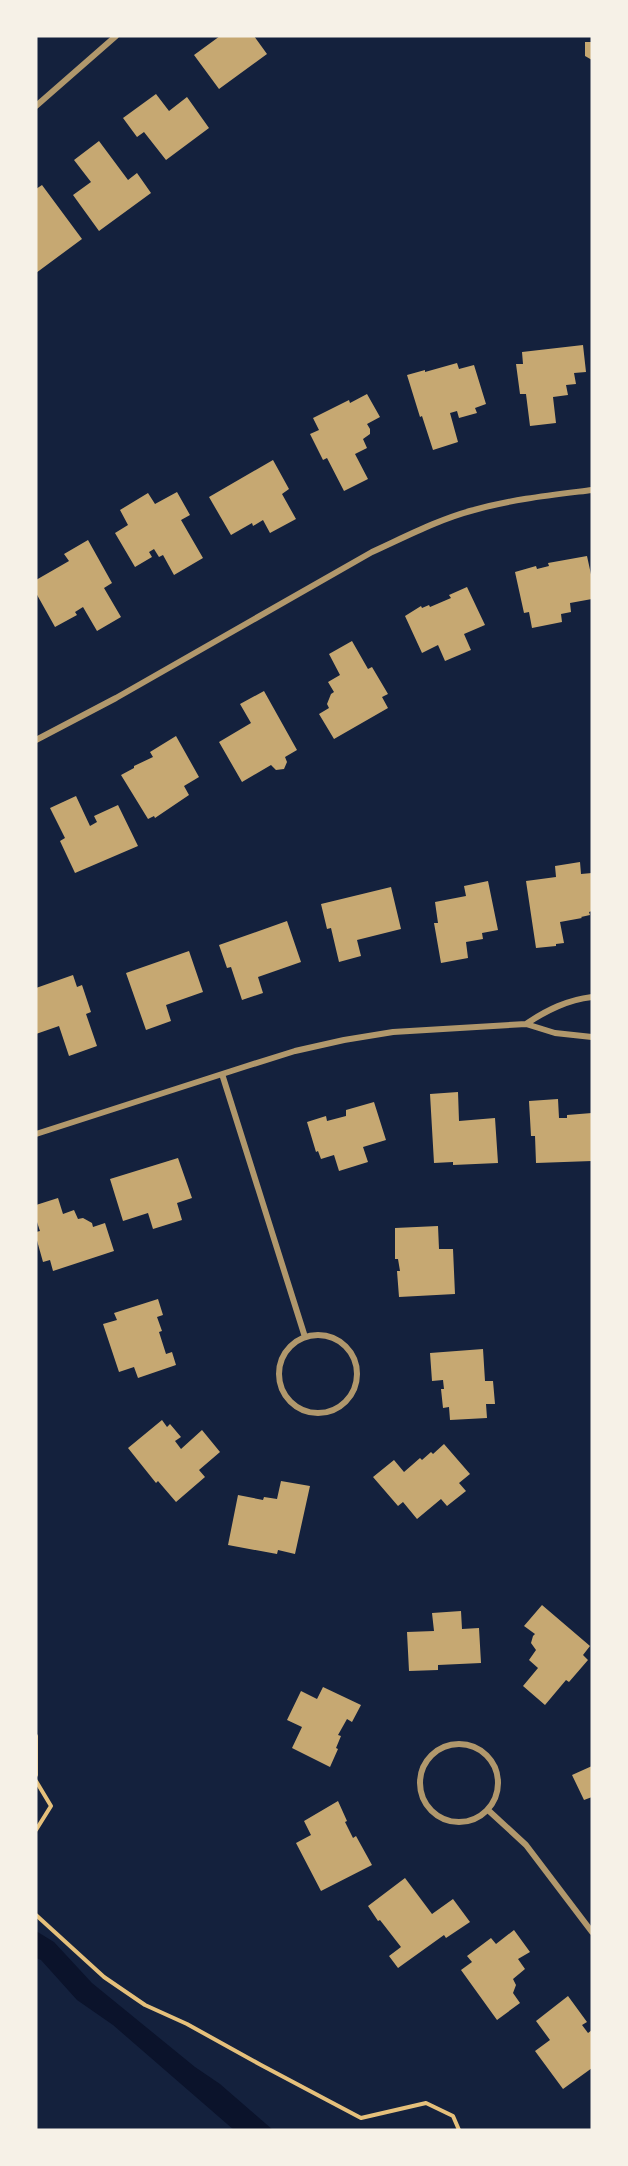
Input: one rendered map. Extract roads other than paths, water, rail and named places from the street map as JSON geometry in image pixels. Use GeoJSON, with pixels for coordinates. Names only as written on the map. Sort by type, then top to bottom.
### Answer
{"type":"FeatureCollection","features":[{"type":"Feature","properties":{"kind":"street"},"geometry":{"type":"LineString","coordinates":[[36,106],[116,36]]}},
{"type":"Feature","properties":{"kind":"street"},"geometry":{"type":"LineString","coordinates":[[36,741],[372,552],[406,536],[473,510],[534,497],[592,490]]}},
{"type":"Feature","properties":{"kind":"street"},"geometry":{"type":"LineString","coordinates":[[526,1024],[553,1007],[592,997]]}},
{"type":"Feature","properties":{"kind":"street"},"geometry":{"type":"LineString","coordinates":[[36,1134],[295,1051],[344,1040],[393,1032],[526,1024],[555,1033],[592,1037]]}},
{"type":"Feature","properties":{"kind":"street"},"geometry":{"type":"LineString","coordinates":[[222,1074],[305,1337]]}},
{"type":"Feature","properties":{"kind":"street"},"geometry":{"type":"LineString","coordinates":[[319,1335],[332,1337],[351,1353],[356,1364],[355,1387],[342,1406],[332,1411],[319,1414],[306,1412],[294,1406],[285,1397],[279,1385],[280,1360],[286,1349],[305,1337],[319,1335]]}},
{"type":"Feature","properties":{"kind":"street"},"geometry":{"type":"LineString","coordinates":[[459,1743],[477,1747],[487,1754],[496,1770],[499,1787],[488,1810],[478,1818],[466,1822],[454,1822],[432,1811],[424,1801],[420,1789],[422,1770],[432,1754],[442,1747],[459,1743]]}},
{"type":"Feature","properties":{"kind":"street"},"geometry":{"type":"LineString","coordinates":[[488,1810],[526,1845],[592,1932]]}},
{"type":"Feature","properties":{"kind":"water"},"geometry":{"type":"Polygon","coordinates":[[[36,1931],[54,1942],[92,1983],[195,2067],[220,2084],[273,2130],[234,2130],[113,2025],[77,2000],[41,1960],[36,1958],[36,1931]]]}}]}
